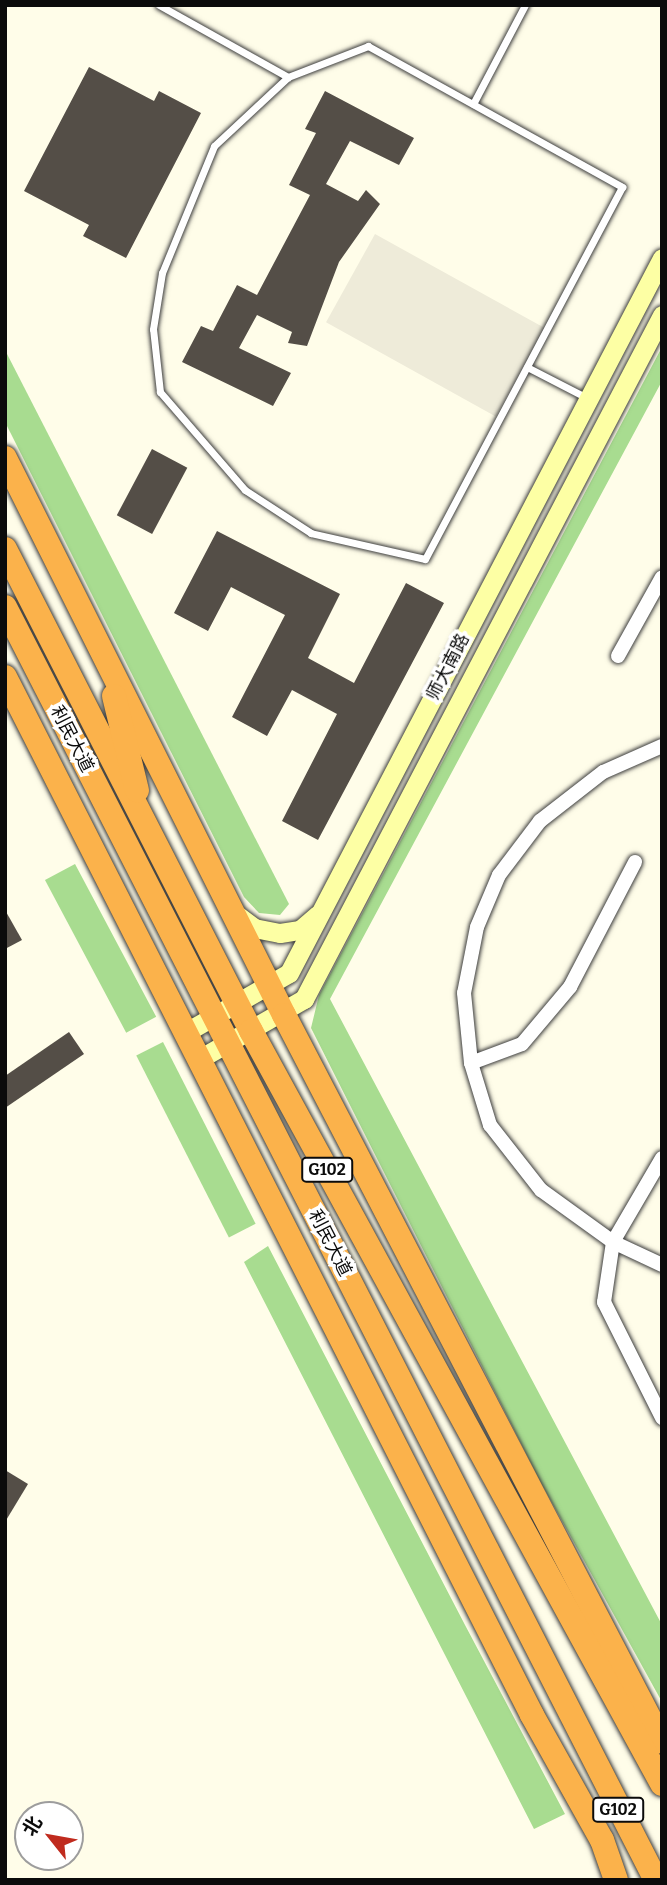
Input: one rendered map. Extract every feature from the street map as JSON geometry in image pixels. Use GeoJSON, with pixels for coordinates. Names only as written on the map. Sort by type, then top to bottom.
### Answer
{"type":"FeatureCollection","features":[{"type":"Feature","properties":{"kind":"highway"},"geometry":{"type":"LineString","coordinates":[[5,458],[284,1015],[651,1728]]}},
{"type":"Feature","properties":{"kind":"highway","name":"利民大道"},"geometry":{"type":"LineString","coordinates":[[5,549],[251,1031],[651,1728],[662,1784]]}},
{"type":"Feature","properties":{"kind":"highway","name":"利民大道"},"geometry":{"type":"LineString","coordinates":[[5,607],[601,1779],[656,1880]]}},
{"type":"Feature","properties":{"kind":"highway"},"geometry":{"type":"LineString","coordinates":[[104,654],[148,831]]}},
{"type":"Feature","properties":{"kind":"highway"},"geometry":{"type":"LineString","coordinates":[[5,677],[188,1031],[532,1715],[602,1840],[616,1880]]}},
{"type":"Feature","properties":{"kind":"highway"},"geometry":{"type":"LineString","coordinates":[[47,689],[86,834]]}},
{"type":"Feature","properties":{"kind":"highway"},"geometry":{"type":"LineString","coordinates":[[532,1715],[583,1740]]}},
{"type":"Feature","properties":{"kind":"highway"},"geometry":{"type":"LineString","coordinates":[[601,1779],[602,1840]]}},
{"type":"Feature","properties":{"kind":"main road","name":"师大南路"},"geometry":{"type":"LineString","coordinates":[[188,1031],[270,987],[289,973],[662,258]]}},
{"type":"Feature","properties":{"kind":"main road","name":"师大南路"},"geometry":{"type":"LineString","coordinates":[[201,1058],[284,1015],[304,999],[662,315]]}},
{"type":"Feature","properties":{"kind":"main road"},"geometry":{"type":"LineString","coordinates":[[232,909],[254,928],[280,933],[308,925],[324,906]]}},
{"type":"Feature","properties":{"kind":"street"},"geometry":{"type":"LineString","coordinates":[[618,656],[662,577]]}},
{"type":"Feature","properties":{"kind":"street"},"geometry":{"type":"LineString","coordinates":[[662,746],[603,772],[540,821],[499,875],[477,927],[464,993],[471,1063],[490,1125],[541,1190],[613,1242],[662,1265]]}},
{"type":"Feature","properties":{"kind":"street"},"geometry":{"type":"LineString","coordinates":[[471,1063],[522,1044],[570,987],[635,862]]}},
{"type":"Feature","properties":{"kind":"street"},"geometry":{"type":"LineString","coordinates":[[662,1158],[613,1242],[604,1301],[662,1418]]}},
{"type":"Feature","properties":{"kind":"lane"},"geometry":{"type":"LineString","coordinates":[[159,5],[288,77]]}},
{"type":"Feature","properties":{"kind":"lane"},"geometry":{"type":"LineString","coordinates":[[473,104],[525,5]]}},
{"type":"Feature","properties":{"kind":"lane"},"geometry":{"type":"LineString","coordinates":[[368,46],[473,104],[622,187],[425,558],[311,533],[245,490],[160,392],[153,329],[162,273],[214,146],[288,77],[368,46]]}},
{"type":"Feature","properties":{"kind":"lane"},"geometry":{"type":"LineString","coordinates":[[527,367],[588,398]]}},
{"type":"Feature","properties":{"kind":"green space"},"geometry":{"type":"Polygon","coordinates":[[[662,347],[662,381],[330,999],[662,1625],[662,1702],[540,1481],[311,1028],[319,995],[662,347]]]}},
{"type":"Feature","properties":{"kind":"green space"},"geometry":{"type":"Polygon","coordinates":[[[5,350],[289,904],[280,915],[259,913],[244,897],[5,422],[5,350]]]}},
{"type":"Feature","properties":{"kind":"green space"},"geometry":{"type":"Polygon","coordinates":[[[75,864],[156,1017],[126,1033],[45,880],[75,864]]]}},
{"type":"Feature","properties":{"kind":"green space"},"geometry":{"type":"Polygon","coordinates":[[[163,1042],[256,1224],[229,1237],[136,1056],[163,1042]]]}},
{"type":"Feature","properties":{"kind":"green space"},"geometry":{"type":"Polygon","coordinates":[[[268,1246],[565,1814],[534,1829],[244,1262],[268,1246]]]}},
{"type":"Feature","properties":{"kind":"shaded area"},"geometry":{"type":"Polygon","coordinates":[[[375,234],[545,328],[496,416],[326,322],[375,234]]]}},
{"type":"Feature","properties":{"kind":"building"},"geometry":{"type":"Polygon","coordinates":[[[89,67],[154,101],[159,91],[201,113],[126,258],[83,236],[89,225],[24,191],[89,67]]]}},
{"type":"Feature","properties":{"kind":"building"},"geometry":{"type":"Polygon","coordinates":[[[325,91],[414,138],[399,165],[350,141],[326,184],[358,201],[366,190],[380,204],[339,262],[307,346],[288,343],[292,332],[257,315],[239,348],[291,373],[273,406],[182,362],[201,326],[213,331],[237,285],[257,295],[310,195],[289,185],[316,133],[305,129],[325,91]]]}},
{"type":"Feature","properties":{"kind":"building"},"geometry":{"type":"Polygon","coordinates":[[[152,449],[187,468],[152,534],[117,515],[152,449]]]}},
{"type":"Feature","properties":{"kind":"building"},"geometry":{"type":"Polygon","coordinates":[[[217,531],[340,594],[308,658],[354,683],[406,583],[444,603],[318,840],[282,821],[337,714],[292,690],[267,736],[232,717],[285,615],[231,587],[208,631],[174,613],[217,531]]]}},
{"type":"Feature","properties":{"kind":"building"},"geometry":{"type":"Polygon","coordinates":[[[5,910],[22,940],[5,949],[5,910]]]}},
{"type":"Feature","properties":{"kind":"building"},"geometry":{"type":"Polygon","coordinates":[[[69,1032],[84,1054],[5,1108],[5,1076],[69,1032]]]}},
{"type":"Feature","properties":{"kind":"building"},"geometry":{"type":"Polygon","coordinates":[[[5,1470],[28,1484],[5,1522],[5,1470]]]}}]}
